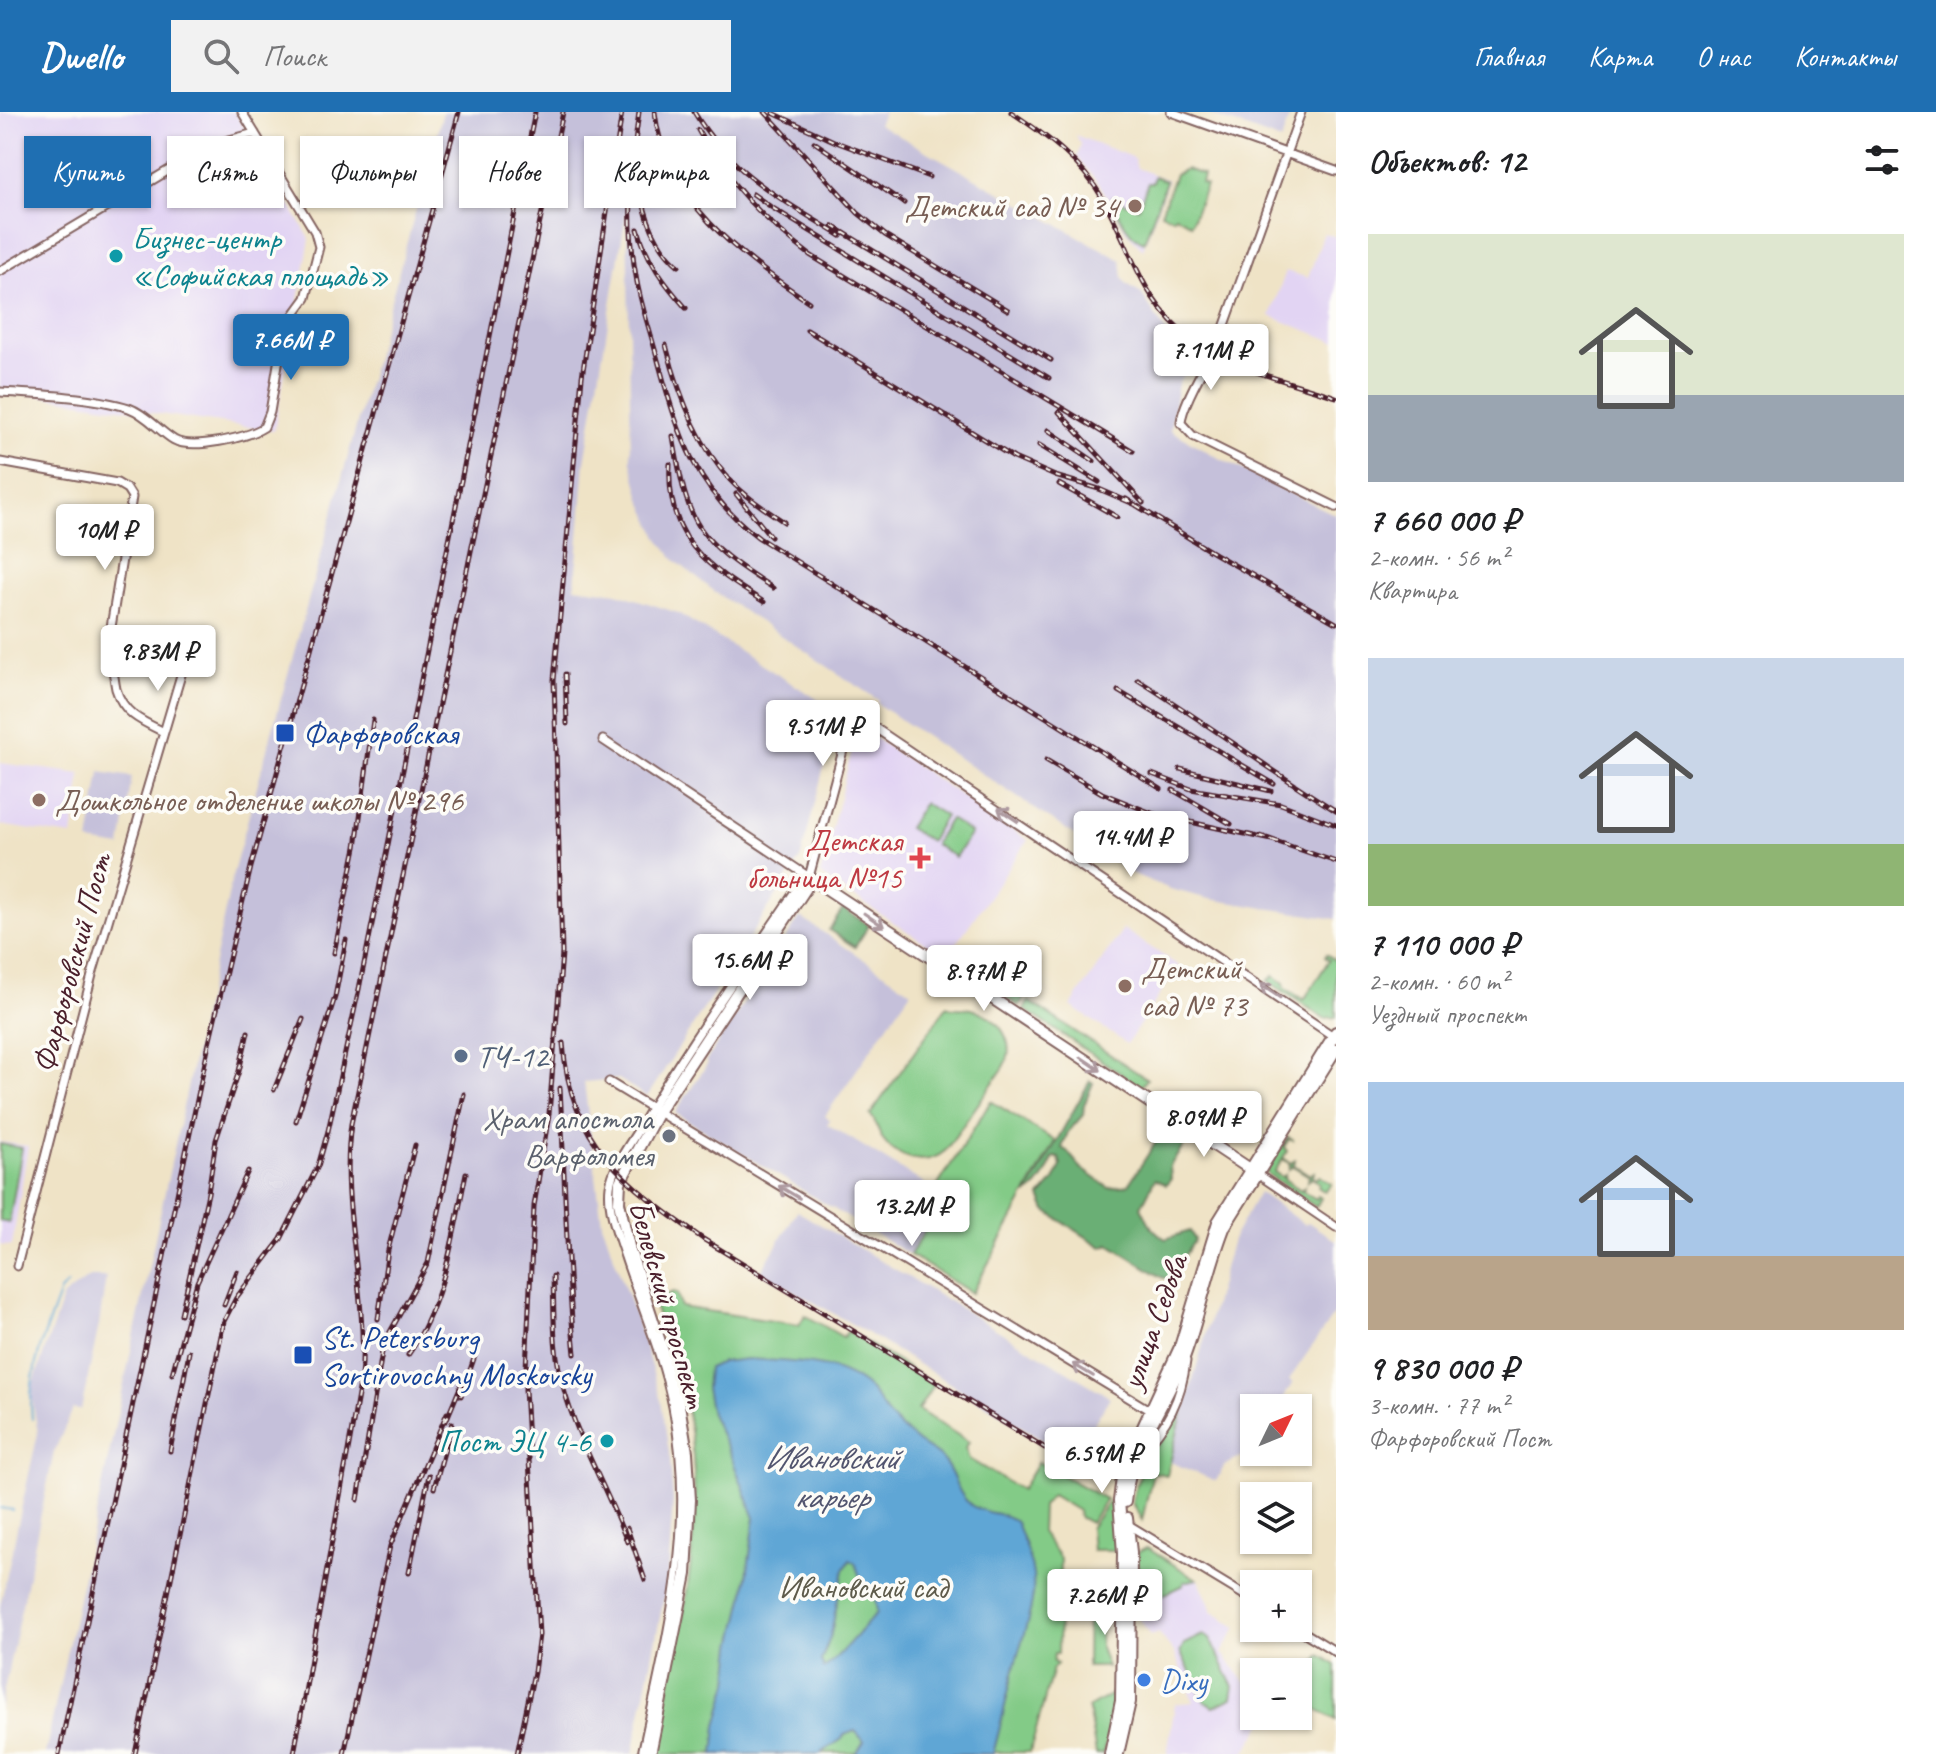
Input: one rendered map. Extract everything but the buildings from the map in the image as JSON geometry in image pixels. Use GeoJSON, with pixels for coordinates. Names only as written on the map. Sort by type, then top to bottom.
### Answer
{"type":"FeatureCollection","features":[{"type":"Feature","properties":{"kind":"main road","name":"Белевский проспект"},"geometry":{"type":"LineString","coordinates":[[650,1754],[686,1574],[690,1500],[687,1452],[677,1393],[630,1251],[619,1191],[622,1174],[654,1110],[806,888],[809,877]]}},
{"type":"Feature","properties":{"kind":"main road"},"geometry":{"type":"LineString","coordinates":[[809,877],[1252,1171]]}},
{"type":"Feature","properties":{"kind":"main road","name":"улица Седова"},"geometry":{"type":"LineString","coordinates":[[1118,1754],[1130,1702],[1131,1552],[1119,1501],[1123,1470],[1187,1351],[1216,1247],[1225,1226],[1252,1171],[1335,1035]]}},
{"type":"Feature","properties":{"kind":"main road","name":"улица Седова"},"geometry":{"type":"LineString","coordinates":[[1110,1754],[1121,1701],[1125,1497],[1136,1456],[1180,1347],[1218,1222],[1336,1049]]}},
{"type":"Feature","properties":{"kind":"street"},"geometry":{"type":"LineString","coordinates":[[0,392],[55,396],[127,407],[172,439],[189,444],[218,440],[264,427],[270,412],[284,328],[306,298],[319,247],[315,232],[242,112]]}},
{"type":"Feature","properties":{"kind":"street"},"geometry":{"type":"LineString","coordinates":[[1171,112],[1336,171]]}},
{"type":"Feature","properties":{"kind":"street"},"geometry":{"type":"LineString","coordinates":[[1301,112],[1220,339],[1207,359],[1203,374],[1182,413],[1183,428],[1193,436],[1336,507]]}},
{"type":"Feature","properties":{"kind":"street"},"geometry":{"type":"LineString","coordinates":[[0,271],[211,145],[255,133]]}},
{"type":"Feature","properties":{"kind":"street"},"geometry":{"type":"LineString","coordinates":[[0,462],[117,483],[127,489],[132,497],[107,652],[115,667],[116,686],[127,711],[162,731]]}},
{"type":"Feature","properties":{"kind":"street","name":"Фарфоровский Пост"},"geometry":{"type":"LineString","coordinates":[[17,1266],[92,975],[181,675]]}},
{"type":"Feature","properties":{"kind":"street","name":"Белевский проспект"},"geometry":{"type":"LineString","coordinates":[[809,877],[853,713],[1335,1035]]}},
{"type":"Feature","properties":{"kind":"street"},"geometry":{"type":"LineString","coordinates":[[603,740],[809,877]]}},
{"type":"Feature","properties":{"kind":"street"},"geometry":{"type":"LineString","coordinates":[[609,1082],[1154,1412]]}},
{"type":"Feature","properties":{"kind":"street","name":"Белевский проспект"},"geometry":{"type":"LineString","coordinates":[[642,1754],[677,1582],[683,1500],[670,1395],[618,1235],[610,1191],[616,1168],[654,1110]]}},
{"type":"Feature","properties":{"kind":"street"},"geometry":{"type":"LineString","coordinates":[[1252,1171],[1336,1227]]}},
{"type":"Feature","properties":{"kind":"street"},"geometry":{"type":"LineString","coordinates":[[1136,1456],[1150,1443],[1173,1410],[1185,1370],[1187,1351]]}},
{"type":"Feature","properties":{"kind":"street"},"geometry":{"type":"LineString","coordinates":[[1124,1523],[1240,1593]]}},
{"type":"Feature","properties":{"kind":"street"},"geometry":{"type":"LineString","coordinates":[[1312,1637],[1336,1652]]}},
{"type":"Feature","properties":{"kind":"shaded area"},"geometry":{"type":"Polygon","coordinates":[[[0,112],[235,112],[249,136],[167,136],[167,208],[284,208],[284,195],[310,239],[274,431],[0,390],[0,112]]]}},
{"type":"Feature","properties":{"kind":"shaded area"},"geometry":{"type":"Polygon","coordinates":[[[443,112],[884,112],[878,124],[1121,260],[1123,278],[1127,284],[1141,293],[1166,332],[1197,354],[1178,384],[1170,430],[1217,457],[1336,515],[1336,919],[1209,899],[1170,889],[1133,874],[877,704],[878,700],[716,593],[676,561],[659,539],[641,499],[631,462],[627,208],[585,462],[575,587],[617,593],[678,613],[838,712],[801,857],[647,1097],[619,1079],[584,1082],[602,1223],[643,1339],[661,1401],[673,1500],[668,1577],[633,1754],[45,1754],[233,873],[417,208],[443,208],[443,136],[436,136],[443,112]]]}},
{"type":"Feature","properties":{"kind":"shaded area"},"geometry":{"type":"Polygon","coordinates":[[[1203,112],[1291,112],[1281,141],[1203,112]]]}},
{"type":"Feature","properties":{"kind":"shaded area","name":"Детский сад № 34"},"geometry":{"type":"Polygon","coordinates":[[[1075,135],[1134,158],[1137,168],[1168,180],[1143,249],[1127,233],[1100,185],[1077,157],[1081,144],[1075,135]]]}},
{"type":"Feature","properties":{"kind":"shaded area"},"geometry":{"type":"Polygon","coordinates":[[[1324,233],[1336,237],[1336,342],[1270,316],[1286,271],[1308,278],[1324,233]]]}},
{"type":"Feature","properties":{"kind":"shaded area","name":"Детская больница №15"},"geometry":{"type":"Polygon","coordinates":[[[858,727],[1028,840],[947,957],[820,875],[858,727]]]}},
{"type":"Feature","properties":{"kind":"shaded area","name":"Дошкольное отделение школы № 296"},"geometry":{"type":"Polygon","coordinates":[[[0,763],[81,774],[72,836],[0,825],[0,763]]]}},
{"type":"Feature","properties":{"kind":"shaded area"},"geometry":{"type":"Polygon","coordinates":[[[100,772],[132,777],[121,847],[89,842],[100,772]]]}},
{"type":"Feature","properties":{"kind":"shaded area"},"geometry":{"type":"Polygon","coordinates":[[[800,917],[911,991],[825,1116],[830,1120],[827,1124],[946,1197],[910,1255],[675,1113],[800,917]]]}},
{"type":"Feature","properties":{"kind":"shaded area","name":"Детский сад № 73"},"geometry":{"type":"Polygon","coordinates":[[[1123,929],[1179,966],[1127,1044],[1071,1006],[1123,929]]]}},
{"type":"Feature","properties":{"kind":"shaded area"},"geometry":{"type":"Polygon","coordinates":[[[0,1142],[28,1146],[12,1246],[0,1245],[0,1142]]]}},
{"type":"Feature","properties":{"kind":"shaded area"},"geometry":{"type":"Polygon","coordinates":[[[1259,1192],[1305,1225],[1308,1222],[1336,1241],[1336,1311],[1289,1380],[1293,1383],[1286,1394],[1240,1394],[1240,1457],[1225,1465],[1216,1481],[1170,1462],[1232,1240],[1259,1192]]]}},
{"type":"Feature","properties":{"kind":"shaded area"},"geometry":{"type":"Polygon","coordinates":[[[797,1211],[1110,1397],[1073,1458],[761,1272],[797,1211]]]}},
{"type":"Feature","properties":{"kind":"shaded area"},"geometry":{"type":"Polygon","coordinates":[[[89,1277],[106,1277],[99,1325],[81,1410],[73,1409],[54,1452],[0,1709],[0,1606],[38,1433],[33,1385],[63,1297],[89,1277]]]}},
{"type":"Feature","properties":{"kind":"shaded area"},"geometry":{"type":"Polygon","coordinates":[[[1147,1548],[1199,1580],[1213,1612],[1237,1627],[1222,1653],[1240,1675],[1240,1730],[1259,1730],[1244,1754],[1167,1754],[1175,1704],[1193,1702],[1174,1652],[1159,1633],[1150,1636],[1138,1615],[1138,1552],[1147,1548]]]}},
{"type":"Feature","properties":{"kind":"green space"},"geometry":{"type":"Polygon","coordinates":[[[1186,169],[1203,175],[1201,183],[1206,185],[1191,224],[1175,215],[1174,218],[1161,213],[1175,174],[1186,169]]]}},
{"type":"Feature","properties":{"kind":"green space"},"geometry":{"type":"Polygon","coordinates":[[[1154,176],[1166,181],[1144,242],[1128,230],[1111,200],[1112,197],[1138,208],[1154,176]]]}},
{"type":"Feature","properties":{"kind":"green space"},"geometry":{"type":"Polygon","coordinates":[[[924,803],[945,816],[930,841],[908,828],[924,803]]]}},
{"type":"Feature","properties":{"kind":"green space"},"geometry":{"type":"Polygon","coordinates":[[[950,819],[971,833],[955,857],[934,844],[950,819]]]}},
{"type":"Feature","properties":{"kind":"green space"},"geometry":{"type":"Polygon","coordinates":[[[843,909],[869,925],[855,947],[829,930],[843,909]]]}},
{"type":"Feature","properties":{"kind":"green space"},"geometry":{"type":"Polygon","coordinates":[[[1327,954],[1336,961],[1336,1017],[1324,1018],[1268,981],[1274,976],[1284,983],[1285,988],[1304,1000],[1329,960],[1325,957],[1327,954]]]}},
{"type":"Feature","properties":{"kind":"green space"},"geometry":{"type":"Polygon","coordinates":[[[962,956],[1024,998],[1019,1006],[957,964],[962,956]]]}},
{"type":"Feature","properties":{"kind":"green space"},"geometry":{"type":"Polygon","coordinates":[[[1029,1001],[1147,1079],[1141,1087],[1024,1009],[1029,1001]]]}},
{"type":"Feature","properties":{"kind":"green space"},"geometry":{"type":"Polygon","coordinates":[[[947,1006],[972,1009],[990,1017],[1007,1039],[1008,1058],[945,1151],[920,1160],[903,1155],[888,1145],[870,1115],[947,1006]]]}},
{"type":"Feature","properties":{"kind":"green space"},"geometry":{"type":"Polygon","coordinates":[[[1090,1081],[1093,1083],[1083,1115],[1068,1132],[1062,1148],[1081,1168],[1109,1188],[1128,1185],[1166,1127],[1187,1141],[1170,1166],[1171,1179],[1166,1185],[1155,1179],[1141,1207],[1152,1228],[1165,1239],[1190,1231],[1195,1240],[1169,1278],[1163,1278],[1109,1244],[1102,1247],[1046,1211],[1040,1197],[1054,1181],[1061,1166],[1059,1158],[1054,1157],[1040,1183],[1027,1194],[1090,1081]]]}},
{"type":"Feature","properties":{"kind":"green space"},"geometry":{"type":"Polygon","coordinates":[[[991,1101],[1055,1141],[972,1293],[910,1255],[945,1197],[935,1190],[991,1101]]]}},
{"type":"Feature","properties":{"kind":"green space"},"geometry":{"type":"Polygon","coordinates":[[[1288,1137],[1294,1141],[1289,1139],[1283,1158],[1291,1163],[1295,1160],[1294,1165],[1310,1175],[1314,1172],[1316,1179],[1320,1176],[1332,1184],[1325,1192],[1318,1187],[1320,1183],[1312,1178],[1308,1181],[1309,1176],[1293,1166],[1289,1169],[1290,1164],[1283,1159],[1274,1172],[1282,1177],[1285,1175],[1284,1179],[1301,1190],[1304,1187],[1303,1191],[1316,1199],[1318,1196],[1321,1198],[1316,1207],[1266,1173],[1288,1137]]]}},
{"type":"Feature","properties":{"kind":"green space"},"geometry":{"type":"Polygon","coordinates":[[[0,1144],[22,1148],[9,1223],[0,1221],[0,1144]]]}},
{"type":"Feature","properties":{"kind":"green space","name":"Ивановский карьер"},"geometry":{"type":"Polygon","coordinates":[[[673,1292],[677,1294],[681,1307],[799,1325],[805,1315],[843,1337],[848,1331],[934,1384],[918,1410],[969,1442],[965,1448],[969,1459],[1021,1490],[1038,1462],[1106,1499],[1090,1523],[1079,1517],[1078,1511],[1052,1495],[1042,1506],[1041,1532],[1060,1558],[1058,1654],[1054,1654],[1053,1662],[1057,1664],[1053,1668],[1030,1752],[655,1754],[688,1587],[695,1502],[688,1417],[677,1373],[652,1301],[673,1292]]]}},
{"type":"Feature","properties":{"kind":"green space"},"geometry":{"type":"Polygon","coordinates":[[[1183,1409],[1167,1475],[1153,1472],[1142,1520],[1132,1503],[1139,1477],[1183,1409]]]}},
{"type":"Feature","properties":{"kind":"green space"},"geometry":{"type":"Polygon","coordinates":[[[1109,1501],[1113,1504],[1116,1550],[1092,1550],[1090,1528],[1109,1501]]]}},
{"type":"Feature","properties":{"kind":"green space"},"geometry":{"type":"Polygon","coordinates":[[[1147,1548],[1197,1579],[1184,1582],[1184,1585],[1138,1607],[1138,1552],[1147,1548]]]}},
{"type":"Feature","properties":{"kind":"green space"},"geometry":{"type":"Polygon","coordinates":[[[1088,1601],[1101,1603],[1100,1648],[1107,1667],[1087,1667],[1088,1601]]]}},
{"type":"Feature","properties":{"kind":"green space"},"geometry":{"type":"Polygon","coordinates":[[[1203,1635],[1210,1639],[1234,1687],[1232,1698],[1214,1707],[1205,1702],[1180,1652],[1184,1644],[1203,1635]]]}},
{"type":"Feature","properties":{"kind":"green space"},"geometry":{"type":"Polygon","coordinates":[[[1320,1655],[1336,1665],[1336,1720],[1312,1706],[1312,1668],[1320,1655]]]}},
{"type":"Feature","properties":{"kind":"green space"},"geometry":{"type":"Polygon","coordinates":[[[1115,1692],[1103,1754],[1096,1754],[1088,1708],[1115,1692]]]}},
{"type":"Feature","properties":{"kind":"water","name":"Ивановский карьер"},"geometry":{"type":"Polygon","coordinates":[[[747,1359],[811,1364],[856,1379],[872,1392],[900,1427],[943,1460],[971,1505],[1016,1522],[1032,1567],[1033,1595],[993,1754],[856,1754],[864,1741],[855,1731],[844,1735],[820,1754],[714,1754],[717,1725],[729,1682],[733,1645],[744,1598],[755,1518],[711,1414],[706,1388],[708,1368],[722,1362],[747,1359]],[[850,1560],[844,1570],[830,1638],[821,1661],[824,1668],[877,1613],[875,1597],[865,1591],[855,1563],[850,1560]]]}},
{"type":"Feature","properties":{"kind":"waterway"},"geometry":{"type":"LineString","coordinates":[[32,1419],[32,1386],[38,1354],[60,1291],[68,1284]]}},
{"type":"Feature","properties":{"kind":"waterway"},"geometry":{"type":"LineString","coordinates":[[0,1508],[13,1510]]}},
{"type":"Feature","properties":{"kind":"railway"},"geometry":{"type":"LineString","coordinates":[[59,1754],[209,1043],[251,867],[459,112]]}},
{"type":"Feature","properties":{"kind":"railway"},"geometry":{"type":"LineString","coordinates":[[135,1754],[224,1321],[236,1298],[281,1239],[318,1166],[328,1131],[535,112]]}},
{"type":"Feature","properties":{"kind":"railway"},"geometry":{"type":"LineString","coordinates":[[294,1754],[361,1378],[361,1314],[349,1188],[351,1124],[563,112]]}},
{"type":"Feature","properties":{"kind":"railway"},"geometry":{"type":"LineString","coordinates":[[517,1754],[539,1635],[525,1389],[534,1206],[549,1114],[562,953],[554,680],[582,377],[622,112]]}},
{"type":"Feature","properties":{"kind":"railway"},"geometry":{"type":"LineString","coordinates":[[639,112],[631,219],[639,292],[674,415],[705,482],[737,520],[759,538],[1161,789]]}},
{"type":"Feature","properties":{"kind":"railway"},"geometry":{"type":"LineString","coordinates":[[655,112],[661,144],[673,172],[690,199],[733,245],[809,302]]}},
{"type":"Feature","properties":{"kind":"railway"},"geometry":{"type":"LineString","coordinates":[[694,112],[709,134],[741,169],[778,197],[841,236]]}},
{"type":"Feature","properties":{"kind":"railway"},"geometry":{"type":"LineString","coordinates":[[765,112],[858,213],[885,235],[1008,310]]}},
{"type":"Feature","properties":{"kind":"railway"},"geometry":{"type":"LineString","coordinates":[[1011,112],[1062,150],[1094,185],[1150,293],[1176,326],[1194,341],[1227,360],[1336,397]]}},
{"type":"Feature","properties":{"kind":"railway"},"geometry":{"type":"LineString","coordinates":[[773,113],[836,142],[929,177]]}},
{"type":"Feature","properties":{"kind":"railway"},"geometry":{"type":"LineString","coordinates":[[698,130],[733,183],[777,228],[810,255],[1133,451]]}},
{"type":"Feature","properties":{"kind":"railway"},"geometry":{"type":"LineString","coordinates":[[814,142],[904,203]]}},
{"type":"Feature","properties":{"kind":"railway"},"geometry":{"type":"LineString","coordinates":[[753,194],[1049,378]]}},
{"type":"Feature","properties":{"kind":"railway"},"geometry":{"type":"LineString","coordinates":[[644,208],[657,239],[679,266]]}},
{"type":"Feature","properties":{"kind":"railway"},"geometry":{"type":"LineString","coordinates":[[833,226],[1051,360]]}},
{"type":"Feature","properties":{"kind":"railway"},"geometry":{"type":"LineString","coordinates":[[638,229],[657,271],[686,308]]}},
{"type":"Feature","properties":{"kind":"railway"},"geometry":{"type":"LineString","coordinates":[[807,330],[1014,458],[1136,505]]}},
{"type":"Feature","properties":{"kind":"railway"},"geometry":{"type":"LineString","coordinates":[[666,345],[676,381],[698,434],[718,466],[736,486],[784,522]]}},
{"type":"Feature","properties":{"kind":"railway"},"geometry":{"type":"LineString","coordinates":[[1059,412],[1143,503]]}},
{"type":"Feature","properties":{"kind":"railway"},"geometry":{"type":"LineString","coordinates":[[1048,430],[1094,461]]}},
{"type":"Feature","properties":{"kind":"railway"},"geometry":{"type":"LineString","coordinates":[[673,436],[684,491],[700,527],[727,556],[773,588]]}},
{"type":"Feature","properties":{"kind":"railway"},"geometry":{"type":"LineString","coordinates":[[1039,445],[1099,482]]}},
{"type":"Feature","properties":{"kind":"railway"},"geometry":{"type":"LineString","coordinates":[[670,464],[675,512],[694,548],[724,576],[764,602]]}},
{"type":"Feature","properties":{"kind":"railway"},"geometry":{"type":"LineString","coordinates":[[1059,484],[1117,517]]}},
{"type":"Feature","properties":{"kind":"railway"},"geometry":{"type":"LineString","coordinates":[[736,494],[771,537]]}},
{"type":"Feature","properties":{"kind":"railway"},"geometry":{"type":"LineString","coordinates":[[1126,499],[1336,623]]}},
{"type":"Feature","properties":{"kind":"railway"},"geometry":{"type":"LineString","coordinates":[[565,674],[567,724]]}},
{"type":"Feature","properties":{"kind":"railway"},"geometry":{"type":"LineString","coordinates":[[1138,680],[1336,811]]}},
{"type":"Feature","properties":{"kind":"railway"},"geometry":{"type":"LineString","coordinates":[[1118,691],[1274,784]]}},
{"type":"Feature","properties":{"kind":"railway"},"geometry":{"type":"LineString","coordinates":[[334,953],[356,847],[373,720]]}},
{"type":"Feature","properties":{"kind":"railway"},"geometry":{"type":"LineString","coordinates":[[1046,760],[1102,793],[1154,814],[1272,840]]}},
{"type":"Feature","properties":{"kind":"railway"},"geometry":{"type":"LineString","coordinates":[[1180,769],[1271,791]]}},
{"type":"Feature","properties":{"kind":"railway"},"geometry":{"type":"LineString","coordinates":[[1152,774],[1191,789],[1281,804],[1336,825]]}},
{"type":"Feature","properties":{"kind":"railway"},"geometry":{"type":"LineString","coordinates":[[1173,790],[1231,824]]}},
{"type":"Feature","properties":{"kind":"railway"},"geometry":{"type":"LineString","coordinates":[[1261,836],[1336,862]]}},
{"type":"Feature","properties":{"kind":"railway"},"geometry":{"type":"LineString","coordinates":[[296,1121],[335,997],[346,940]]}},
{"type":"Feature","properties":{"kind":"railway"},"geometry":{"type":"LineString","coordinates":[[274,1090],[303,1019]]}},
{"type":"Feature","properties":{"kind":"railway"},"geometry":{"type":"LineString","coordinates":[[181,1314],[208,1193],[216,1140],[239,1071],[248,1032]]}},
{"type":"Feature","properties":{"kind":"railway"},"geometry":{"type":"LineString","coordinates":[[563,1043],[568,1078],[577,1108],[590,1135],[607,1158],[650,1199],[703,1239],[1045,1448]]}},
{"type":"Feature","properties":{"kind":"railway"},"geometry":{"type":"LineString","coordinates":[[560,1088],[575,1354]]}},
{"type":"Feature","properties":{"kind":"railway"},"geometry":{"type":"LineString","coordinates":[[358,1500],[382,1352],[428,1263],[464,1094]]}},
{"type":"Feature","properties":{"kind":"railway"},"geometry":{"type":"LineString","coordinates":[[378,1319],[388,1250],[415,1145]]}},
{"type":"Feature","properties":{"kind":"railway"},"geometry":{"type":"LineString","coordinates":[[172,1374],[197,1282],[248,1171]]}},
{"type":"Feature","properties":{"kind":"railway"},"geometry":{"type":"LineString","coordinates":[[408,1355],[421,1335],[439,1291],[466,1173]]}},
{"type":"Feature","properties":{"kind":"railway"},"geometry":{"type":"LineString","coordinates":[[224,1305],[237,1271]]}},
{"type":"Feature","properties":{"kind":"railway"},"geometry":{"type":"LineString","coordinates":[[553,1276],[556,1346],[565,1392],[580,1436],[627,1542]]}},
{"type":"Feature","properties":{"kind":"railway"},"geometry":{"type":"LineString","coordinates":[[461,1396],[478,1347]]}},
{"type":"Feature","properties":{"kind":"railway"},"geometry":{"type":"LineString","coordinates":[[170,1451],[189,1352]]}},
{"type":"Feature","properties":{"kind":"railway"},"geometry":{"type":"LineString","coordinates":[[446,1421],[461,1385]]}},
{"type":"Feature","properties":{"kind":"railway"},"geometry":{"type":"LineString","coordinates":[[344,1754],[390,1546],[447,1413]]}},
{"type":"Feature","properties":{"kind":"railway"},"geometry":{"type":"LineString","coordinates":[[434,1488],[452,1423]]}},
{"type":"Feature","properties":{"kind":"railway"},"geometry":{"type":"LineString","coordinates":[[409,1573],[429,1475]]}},
{"type":"Feature","properties":{"kind":"railway"},"geometry":{"type":"LineString","coordinates":[[627,1528],[645,1580]]}},
{"type":"Feature","properties":{"kind":"place","name":"Детский сад № 34"},"geometry":{"type":"Point","coordinates":[1135,206]}},
{"type":"Feature","properties":{"kind":"place","name":"Бизнес-центр «Софийская площадь»"},"geometry":{"type":"Point","coordinates":[116,256]}},
{"type":"Feature","properties":{"kind":"place","name":"Фарфоровская"},"geometry":{"type":"Point","coordinates":[285,733]}},
{"type":"Feature","properties":{"kind":"place","name":"Дошкольное отделение школы № 296"},"geometry":{"type":"Point","coordinates":[39,800]}},
{"type":"Feature","properties":{"kind":"place","name":"Детская больница №15"},"geometry":{"type":"Point","coordinates":[920,858]}},
{"type":"Feature","properties":{"kind":"place","name":"Детский сад № 73"},"geometry":{"type":"Point","coordinates":[1125,986]}},
{"type":"Feature","properties":{"kind":"place","name":"ТЧ-12"},"geometry":{"type":"Point","coordinates":[461,1056]}},
{"type":"Feature","properties":{"kind":"place","name":"Храм апостола Варфоломея"},"geometry":{"type":"Point","coordinates":[669,1136]}},
{"type":"Feature","properties":{"kind":"place","name":"St. Petersburg Sortirovochny Moskovsky"},"geometry":{"type":"Point","coordinates":[303,1355]}},
{"type":"Feature","properties":{"kind":"place","name":"Пост ЭЦ 4-6"},"geometry":{"type":"Point","coordinates":[607,1441]}},
{"type":"Feature","properties":{"kind":"place","name":"Dixy"},"geometry":{"type":"Point","coordinates":[1144,1680]}},
{"type":"Feature","properties":{"kind":"park label","name":"Ивановский сад"},"geometry":{"type":"Point","coordinates":[863,1587]}}]}
